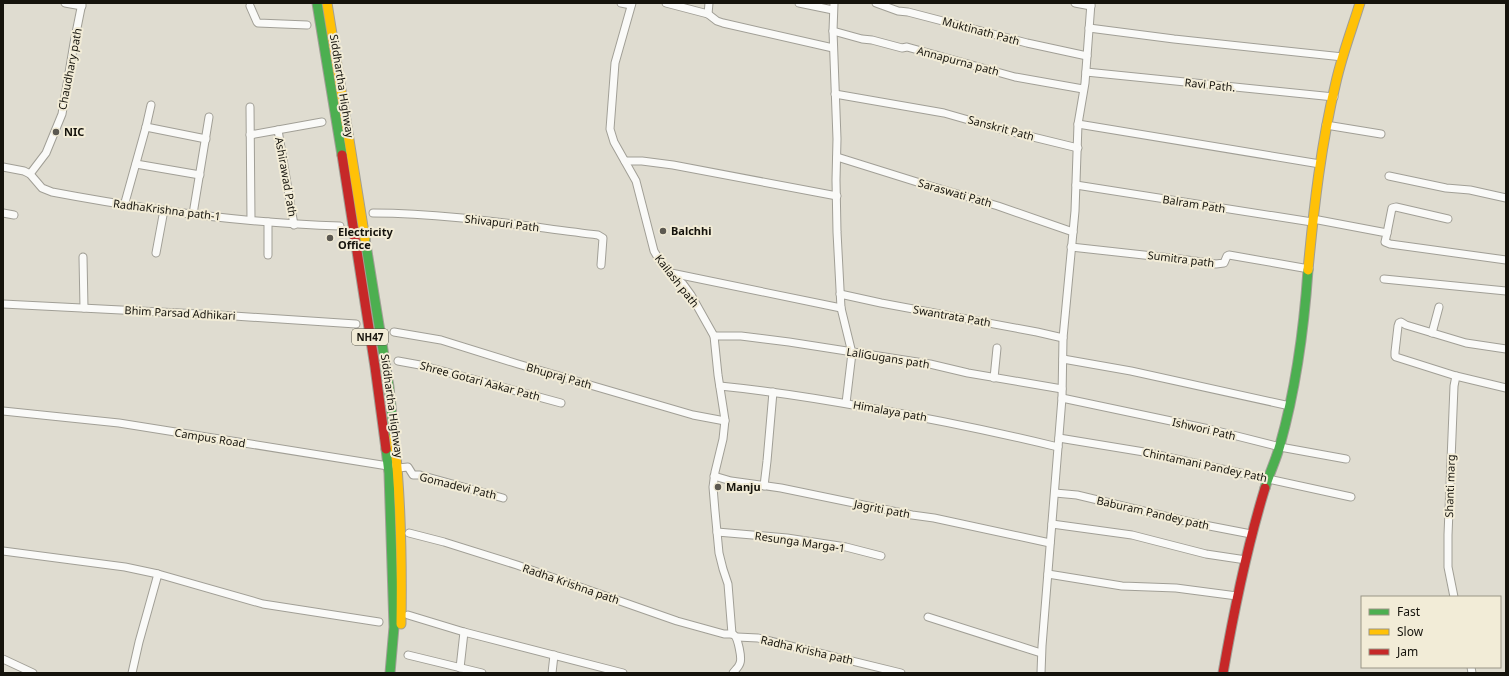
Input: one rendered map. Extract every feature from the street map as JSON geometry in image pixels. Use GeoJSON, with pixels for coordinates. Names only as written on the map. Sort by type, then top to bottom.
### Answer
{"type":"FeatureCollection","features":[{"type":"Feature","properties":{"kind":"main road","name":"Siddhartha Highway"},"geometry":{"type":"LineString","coordinates":[[317,3],[355,234],[388,466],[394,628],[390,673]]}},
{"type":"Feature","properties":{"kind":"main road","name":"Siddhartha Highway"},"geometry":{"type":"LineString","coordinates":[[327,3],[389,387],[398,468],[402,586],[402,617],[398,673]]}},
{"type":"Feature","properties":{"kind":"main road"},"geometry":{"type":"LineString","coordinates":[[1223,673],[1251,534],[1268,478],[1280,447],[1290,406],[1298,363],[1309,269],[1312,221],[1326,125],[1334,97],[1336,80],[1354,27],[1360,3]]}},
{"type":"Feature","properties":{"kind":"street"},"geometry":{"type":"LineString","coordinates":[[65,3],[82,4]]}},
{"type":"Feature","properties":{"kind":"street"},"geometry":{"type":"LineString","coordinates":[[621,3],[631,4]]}},
{"type":"Feature","properties":{"kind":"street"},"geometry":{"type":"LineString","coordinates":[[666,3],[708,14],[717,21],[723,23],[833,48]]}},
{"type":"Feature","properties":{"kind":"street"},"geometry":{"type":"LineString","coordinates":[[708,14],[709,3]]}},
{"type":"Feature","properties":{"kind":"street"},"geometry":{"type":"LineString","coordinates":[[799,3],[834,7],[833,48],[840,294],[841,308],[852,353],[846,403]]}},
{"type":"Feature","properties":{"kind":"street","name":"Muktinath Path"},"geometry":{"type":"LineString","coordinates":[[876,3],[898,11],[908,12],[1026,43],[1087,56]]}},
{"type":"Feature","properties":{"kind":"street"},"geometry":{"type":"LineString","coordinates":[[1041,673],[1041,653],[1062,398],[1063,338],[1073,232],[1078,124],[1086,72],[1091,5],[1075,3]]}},
{"type":"Feature","properties":{"kind":"street","name":"Chaudhary path"},"geometry":{"type":"LineString","coordinates":[[30,174],[46,153],[62,114],[82,4]]}},
{"type":"Feature","properties":{"kind":"street","name":"Kailash path"},"geometry":{"type":"LineString","coordinates":[[631,4],[615,63],[610,129],[612,137],[636,181],[654,251],[670,273],[683,284],[691,295],[714,336],[725,421],[723,439],[714,476],[713,487],[719,553],[728,584],[734,636],[741,655],[741,662],[733,673]]}},
{"type":"Feature","properties":{"kind":"street"},"geometry":{"type":"LineString","coordinates":[[250,6],[258,23],[307,24]]}},
{"type":"Feature","properties":{"kind":"street"},"geometry":{"type":"LineString","coordinates":[[1089,28],[1174,39],[1343,57]]}},
{"type":"Feature","properties":{"kind":"street","name":"Annapurna path"},"geometry":{"type":"LineString","coordinates":[[833,31],[902,48],[906,47],[1015,77],[1083,89]]}},
{"type":"Feature","properties":{"kind":"street","name":"Ravi Path."},"geometry":{"type":"LineString","coordinates":[[1086,72],[1334,97]]}},
{"type":"Feature","properties":{"kind":"street","name":"Sanskrit Path"},"geometry":{"type":"LineString","coordinates":[[835,94],[944,113],[1000,129],[1078,148]]}},
{"type":"Feature","properties":{"kind":"street"},"geometry":{"type":"LineString","coordinates":[[124,206],[146,127],[150,105]]}},
{"type":"Feature","properties":{"kind":"street"},"geometry":{"type":"LineString","coordinates":[[250,106],[251,220]]}},
{"type":"Feature","properties":{"kind":"street"},"geometry":{"type":"LineString","coordinates":[[193,214],[210,117]]}},
{"type":"Feature","properties":{"kind":"street"},"geometry":{"type":"LineString","coordinates":[[250,135],[322,122]]}},
{"type":"Feature","properties":{"kind":"street"},"geometry":{"type":"LineString","coordinates":[[1078,124],[1320,164]]}},
{"type":"Feature","properties":{"kind":"street"},"geometry":{"type":"LineString","coordinates":[[1326,125],[1381,134]]}},
{"type":"Feature","properties":{"kind":"street"},"geometry":{"type":"LineString","coordinates":[[146,127],[206,138]]}},
{"type":"Feature","properties":{"kind":"street","name":"Ashirawad Path"},"geometry":{"type":"LineString","coordinates":[[278,130],[294,225]]}},
{"type":"Feature","properties":{"kind":"street","name":"Saraswati Path"},"geometry":{"type":"LineString","coordinates":[[837,157],[998,206],[1073,232]]}},
{"type":"Feature","properties":{"kind":"street"},"geometry":{"type":"LineString","coordinates":[[625,161],[642,161],[674,165],[837,196]]}},
{"type":"Feature","properties":{"kind":"street"},"geometry":{"type":"LineString","coordinates":[[136,164],[200,175]]}},
{"type":"Feature","properties":{"kind":"street"},"geometry":{"type":"LineString","coordinates":[[3,167],[24,171],[30,174]]}},
{"type":"Feature","properties":{"kind":"street","name":"RadhaKrishna path-1"},"geometry":{"type":"LineString","coordinates":[[30,174],[42,188],[52,192],[124,206],[294,225],[340,226]]}},
{"type":"Feature","properties":{"kind":"street"},"geometry":{"type":"LineString","coordinates":[[1389,176],[1446,188],[1470,190],[1506,198]]}},
{"type":"Feature","properties":{"kind":"street","name":"Balram Path"},"geometry":{"type":"LineString","coordinates":[[1076,185],[1387,233]]}},
{"type":"Feature","properties":{"kind":"street"},"geometry":{"type":"LineString","coordinates":[[1448,219],[1396,207],[1392,208],[1386,243],[1506,260]]}},
{"type":"Feature","properties":{"kind":"street"},"geometry":{"type":"LineString","coordinates":[[156,253],[164,210]]}},
{"type":"Feature","properties":{"kind":"street"},"geometry":{"type":"LineString","coordinates":[[3,213],[14,215]]}},
{"type":"Feature","properties":{"kind":"street","name":"Shivapuri Path"},"geometry":{"type":"LineString","coordinates":[[373,213],[409,213],[450,216],[598,235],[602,238],[601,265]]}},
{"type":"Feature","properties":{"kind":"street"},"geometry":{"type":"LineString","coordinates":[[268,222],[268,255]]}},
{"type":"Feature","properties":{"kind":"street","name":"Sumitra path"},"geometry":{"type":"LineString","coordinates":[[1071,247],[1216,264],[1224,263],[1229,255],[1309,269]]}},
{"type":"Feature","properties":{"kind":"street"},"geometry":{"type":"LineString","coordinates":[[84,257],[84,308]]}},
{"type":"Feature","properties":{"kind":"street"},"geometry":{"type":"LineString","coordinates":[[670,273],[841,308]]}},
{"type":"Feature","properties":{"kind":"street"},"geometry":{"type":"LineString","coordinates":[[1384,279],[1506,291]]}},
{"type":"Feature","properties":{"kind":"street","name":"Swantrata Path"},"geometry":{"type":"LineString","coordinates":[[840,294],[1063,338]]}},
{"type":"Feature","properties":{"kind":"street","name":"Bhim Parsad Adhikari"},"geometry":{"type":"LineString","coordinates":[[3,304],[356,324]]}},
{"type":"Feature","properties":{"kind":"street"},"geometry":{"type":"LineString","coordinates":[[1432,333],[1439,307]]}},
{"type":"Feature","properties":{"kind":"street"},"geometry":{"type":"LineString","coordinates":[[1506,349],[1466,343],[1406,325],[1401,322],[1398,326],[1395,356],[1456,376],[1506,388]]}},
{"type":"Feature","properties":{"kind":"street","name":"Bhupraj Path"},"geometry":{"type":"LineString","coordinates":[[394,332],[441,340],[512,363],[694,415],[725,421]]}},
{"type":"Feature","properties":{"kind":"street","name":"LaliGugans path"},"geometry":{"type":"LineString","coordinates":[[714,336],[762,338],[930,364],[994,378],[1062,389]]}},
{"type":"Feature","properties":{"kind":"street"},"geometry":{"type":"LineString","coordinates":[[994,378],[997,348]]}},
{"type":"Feature","properties":{"kind":"street"},"geometry":{"type":"LineString","coordinates":[[1063,359],[1131,370],[1290,406]]}},
{"type":"Feature","properties":{"kind":"street","name":"Shree Gotari Aakar Path"},"geometry":{"type":"LineString","coordinates":[[398,361],[420,365],[561,403]]}},
{"type":"Feature","properties":{"kind":"street","name":"Shanti marg"},"geometry":{"type":"LineString","coordinates":[[1454,596],[1448,567],[1448,535],[1454,386],[1456,376]]}},
{"type":"Feature","properties":{"kind":"street","name":"Himalaya path"},"geometry":{"type":"LineString","coordinates":[[720,386],[846,403],[965,426],[1058,447]]}},
{"type":"Feature","properties":{"kind":"street"},"geometry":{"type":"LineString","coordinates":[[764,486],[773,392]]}},
{"type":"Feature","properties":{"kind":"street","name":"Ishwori Path"},"geometry":{"type":"LineString","coordinates":[[1062,398],[1209,429],[1280,447],[1346,459]]}},
{"type":"Feature","properties":{"kind":"street","name":"Campus Road"},"geometry":{"type":"LineString","coordinates":[[3,411],[120,423],[398,468],[408,467],[413,475]]}},
{"type":"Feature","properties":{"kind":"street","name":"Chintamani Pandey Path"},"geometry":{"type":"LineString","coordinates":[[1059,438],[1144,452],[1351,497]]}},
{"type":"Feature","properties":{"kind":"street","name":"Gomadevi Path"},"geometry":{"type":"LineString","coordinates":[[413,475],[420,475],[503,498]]}},
{"type":"Feature","properties":{"kind":"street","name":"Jagriti path"},"geometry":{"type":"LineString","coordinates":[[714,476],[731,481],[934,518],[1050,543]]}},
{"type":"Feature","properties":{"kind":"street","name":"Baburam Pandey path"},"geometry":{"type":"LineString","coordinates":[[1054,493],[1077,495],[1194,523],[1251,534]]}},
{"type":"Feature","properties":{"kind":"street"},"geometry":{"type":"LineString","coordinates":[[1052,524],[1132,535],[1206,554],[1246,560]]}},
{"type":"Feature","properties":{"kind":"street","name":"Resunga Marga-1"},"geometry":{"type":"LineString","coordinates":[[717,532],[787,538],[846,547],[881,556]]}},
{"type":"Feature","properties":{"kind":"street","name":"Radha Krishna path"},"geometry":{"type":"LineString","coordinates":[[409,533],[444,542],[517,565],[677,621],[734,636]]}},
{"type":"Feature","properties":{"kind":"street"},"geometry":{"type":"LineString","coordinates":[[3,551],[125,567],[158,574],[263,604],[379,622]]}},
{"type":"Feature","properties":{"kind":"street"},"geometry":{"type":"LineString","coordinates":[[132,673],[158,574]]}},
{"type":"Feature","properties":{"kind":"street"},"geometry":{"type":"LineString","coordinates":[[1048,574],[1122,586],[1176,588],[1238,596]]}},
{"type":"Feature","properties":{"kind":"street"},"geometry":{"type":"LineString","coordinates":[[408,615],[464,632],[622,673]]}},
{"type":"Feature","properties":{"kind":"street"},"geometry":{"type":"LineString","coordinates":[[928,617],[1041,653]]}},
{"type":"Feature","properties":{"kind":"street"},"geometry":{"type":"LineString","coordinates":[[460,668],[464,632]]}},
{"type":"Feature","properties":{"kind":"street","name":"Radha Krisha path"},"geometry":{"type":"LineString","coordinates":[[734,636],[758,638],[901,673]]}},
{"type":"Feature","properties":{"kind":"street"},"geometry":{"type":"LineString","coordinates":[[408,655],[482,673]]}},
{"type":"Feature","properties":{"kind":"street"},"geometry":{"type":"LineString","coordinates":[[552,673],[554,655]]}},
{"type":"Feature","properties":{"kind":"street"},"geometry":{"type":"LineString","coordinates":[[3,659],[33,673]]}},
{"type":"Feature","properties":{"kind":"traffic: fast"},"geometry":{"type":"LineString","coordinates":[[317,3],[342,155]]}},
{"type":"Feature","properties":{"kind":"traffic: fast"},"geometry":{"type":"LineString","coordinates":[[365,239],[389,387],[394,436]]}},
{"type":"Feature","properties":{"kind":"traffic: fast"},"geometry":{"type":"LineString","coordinates":[[1265,488],[1278,451],[1291,402],[1302,336],[1308,270]]}},
{"type":"Feature","properties":{"kind":"traffic: fast"},"geometry":{"type":"LineString","coordinates":[[386,449],[389,473],[394,627],[390,673]]}},
{"type":"Feature","properties":{"kind":"traffic: slow"},"geometry":{"type":"LineString","coordinates":[[327,3],[365,239]]}},
{"type":"Feature","properties":{"kind":"traffic: slow"},"geometry":{"type":"LineString","coordinates":[[1308,270],[1326,129],[1338,72],[1360,3]]}},
{"type":"Feature","properties":{"kind":"traffic: slow"},"geometry":{"type":"LineString","coordinates":[[394,436],[400,530],[401,624]]}},
{"type":"Feature","properties":{"kind":"traffic: jam"},"geometry":{"type":"LineString","coordinates":[[342,155],[375,367],[386,449]]}},
{"type":"Feature","properties":{"kind":"traffic: jam"},"geometry":{"type":"LineString","coordinates":[[1223,673],[1241,580],[1265,488]]}},
{"type":"Feature","properties":{"kind":"place","name":"NIC"},"geometry":{"type":"Point","coordinates":[56,132]}},
{"type":"Feature","properties":{"kind":"place","name":"Balchhi"},"geometry":{"type":"Point","coordinates":[663,231]}},
{"type":"Feature","properties":{"kind":"place","name":"Electricity Office"},"geometry":{"type":"Point","coordinates":[330,238]}},
{"type":"Feature","properties":{"kind":"place","name":"Manju"},"geometry":{"type":"Point","coordinates":[718,487]}}]}
